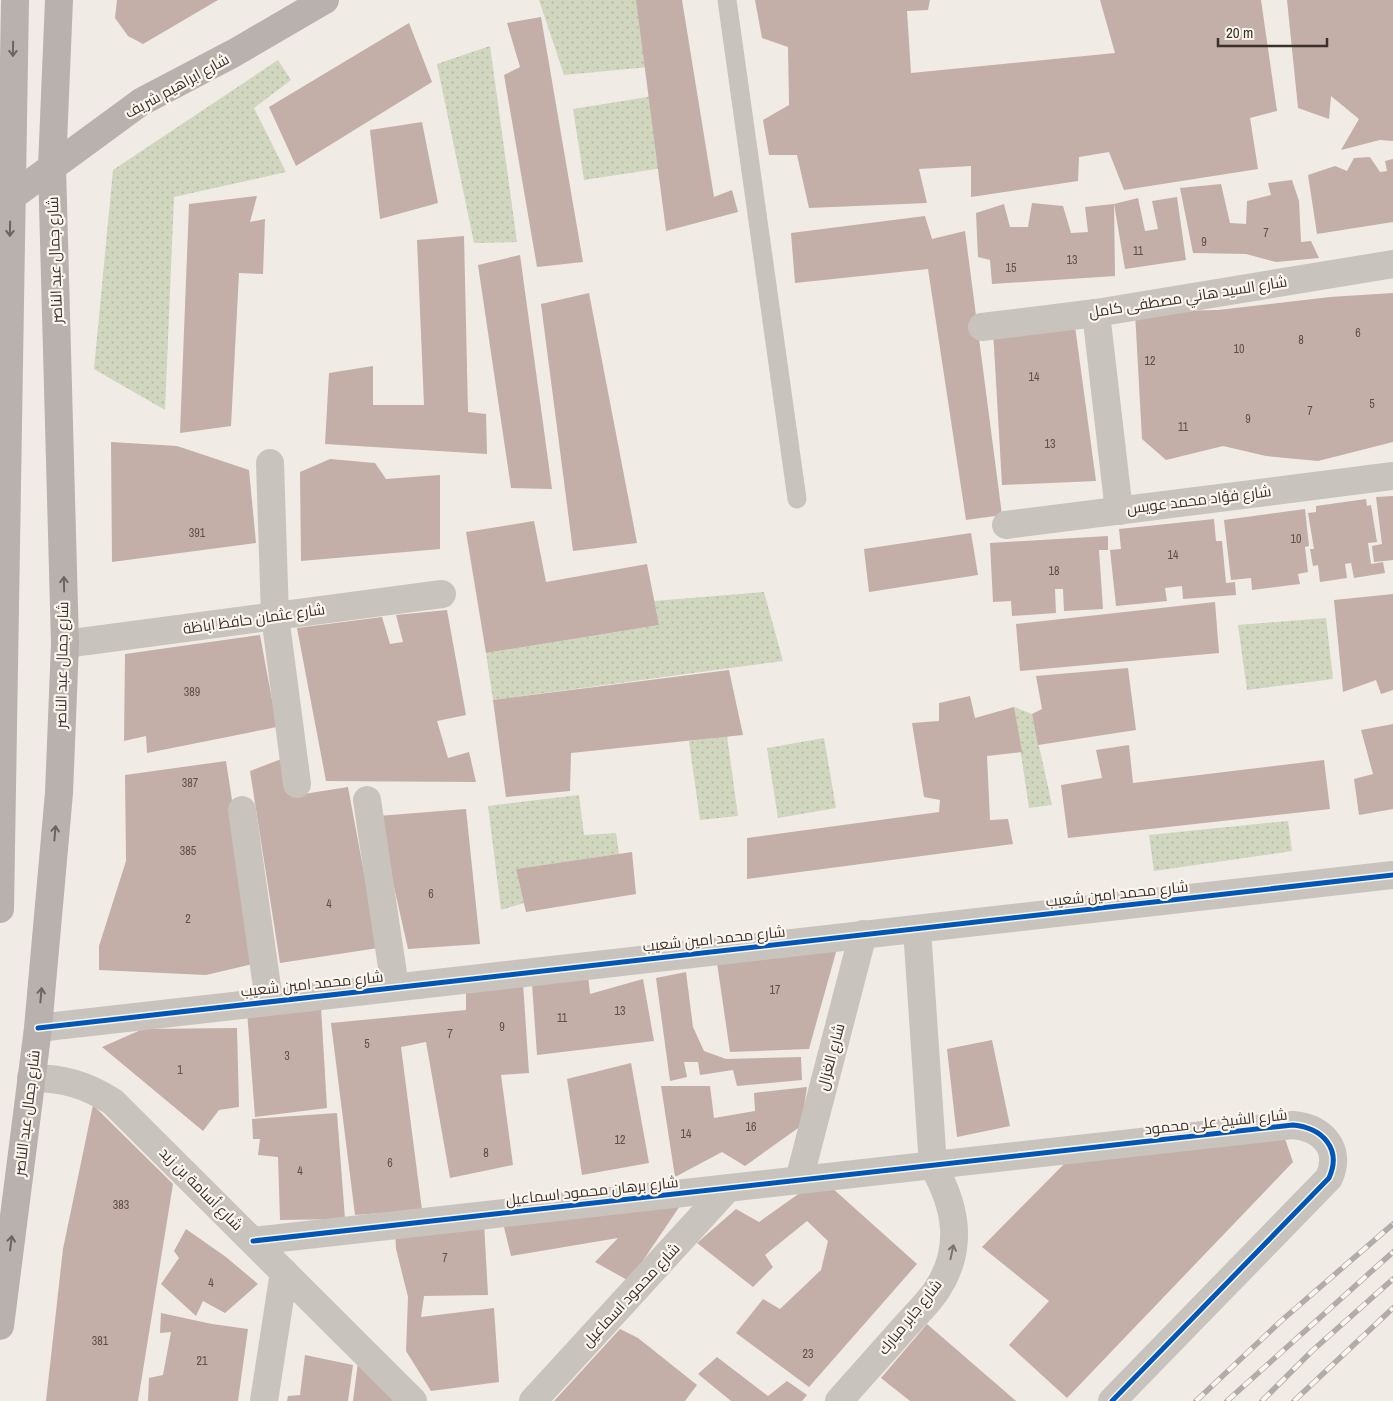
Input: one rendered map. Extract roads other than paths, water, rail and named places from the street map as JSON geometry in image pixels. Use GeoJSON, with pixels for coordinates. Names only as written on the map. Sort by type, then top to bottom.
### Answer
{"type":"FeatureCollection","features":[{"type":"Feature","properties":{"kind":"main road"},"geometry":{"type":"LineString","coordinates":[[0,907],[10,198],[15,0]]}},
{"type":"Feature","properties":{"kind":"main road","name":"شارع جمال عبد الناصر"},"geometry":{"type":"LineString","coordinates":[[0,1326],[38,1028],[59,793],[65,644],[52,167],[58,0]]}},
{"type":"Feature","properties":{"kind":"main road","name":"شارع ابراهيم شريف"},"geometry":{"type":"LineString","coordinates":[[10,198],[141,102],[234,54],[325,0]]}},
{"type":"Feature","properties":{"kind":"street","name":"شارع السيد هاني مصطفى كامل"},"geometry":{"type":"LineString","coordinates":[[982,327],[1096,313],[1393,264]]}},
{"type":"Feature","properties":{"kind":"street"},"geometry":{"type":"LineString","coordinates":[[1096,313],[1119,511]]}},
{"type":"Feature","properties":{"kind":"street"},"geometry":{"type":"LineString","coordinates":[[270,463],[275,616],[296,784]]}},
{"type":"Feature","properties":{"kind":"street","name":"شارع فؤاد محمد عويس"},"geometry":{"type":"LineString","coordinates":[[1006,525],[1393,476]]}},
{"type":"Feature","properties":{"kind":"street","name":"شارع عثمان حافظ اباظة"},"geometry":{"type":"LineString","coordinates":[[65,644],[442,594]]}},
{"type":"Feature","properties":{"kind":"street"},"geometry":{"type":"LineString","coordinates":[[367,800],[395,988]]}},
{"type":"Feature","properties":{"kind":"street"},"geometry":{"type":"LineString","coordinates":[[242,810],[269,1002]]}},
{"type":"Feature","properties":{"kind":"street","name":"شارع محمد امين شعيب"},"geometry":{"type":"LineString","coordinates":[[38,1028],[1393,875]]}},
{"type":"Feature","properties":{"kind":"street"},"geometry":{"type":"LineString","coordinates":[[917,929],[933,1166]]}},
{"type":"Feature","properties":{"kind":"street","name":"شارع الغزال"},"geometry":{"type":"LineString","coordinates":[[799,1180],[863,934]]}},
{"type":"Feature","properties":{"kind":"street","name":"شارع أسامة بن زيد"},"geometry":{"type":"LineString","coordinates":[[32,1078],[49,1078],[83,1085],[113,1102],[413,1401]]}},
{"type":"Feature","properties":{"kind":"street","name":"شارع الشيخ على محمود"},"geometry":{"type":"LineString","coordinates":[[933,1166],[1294,1125],[1305,1126],[1324,1137],[1334,1156],[1334,1167],[1329,1178],[1112,1401]]}},
{"type":"Feature","properties":{"kind":"street","name":"شارع برهان محمود اسماعيل"},"geometry":{"type":"LineString","coordinates":[[253,1241],[933,1166]]}},
{"type":"Feature","properties":{"kind":"street","name":"شارع جابر مبارك"},"geometry":{"type":"LineString","coordinates":[[839,1401],[938,1289],[949,1266],[954,1240],[953,1214],[946,1189],[933,1166]]}},
{"type":"Feature","properties":{"kind":"street","name":"شارع محمود اسماعيل"},"geometry":{"type":"LineString","coordinates":[[533,1401],[728,1188]]}},
{"type":"Feature","properties":{"kind":"street"},"geometry":{"type":"LineString","coordinates":[[264,1401],[284,1272]]}},
{"type":"Feature","properties":{"kind":"lane"},"geometry":{"type":"LineString","coordinates":[[727,0],[797,499]]}},
{"type":"Feature","properties":{"kind":"railway"},"geometry":{"type":"LineString","coordinates":[[1196,1401],[1281,1321],[1393,1224]]}},
{"type":"Feature","properties":{"kind":"railway"},"geometry":{"type":"LineString","coordinates":[[1227,1401],[1393,1252]]}},
{"type":"Feature","properties":{"kind":"railway"},"geometry":{"type":"LineString","coordinates":[[1262,1401],[1312,1351],[1393,1279]]}},
{"type":"Feature","properties":{"kind":"railway"},"geometry":{"type":"LineString","coordinates":[[1294,1401],[1393,1308]]}}]}
